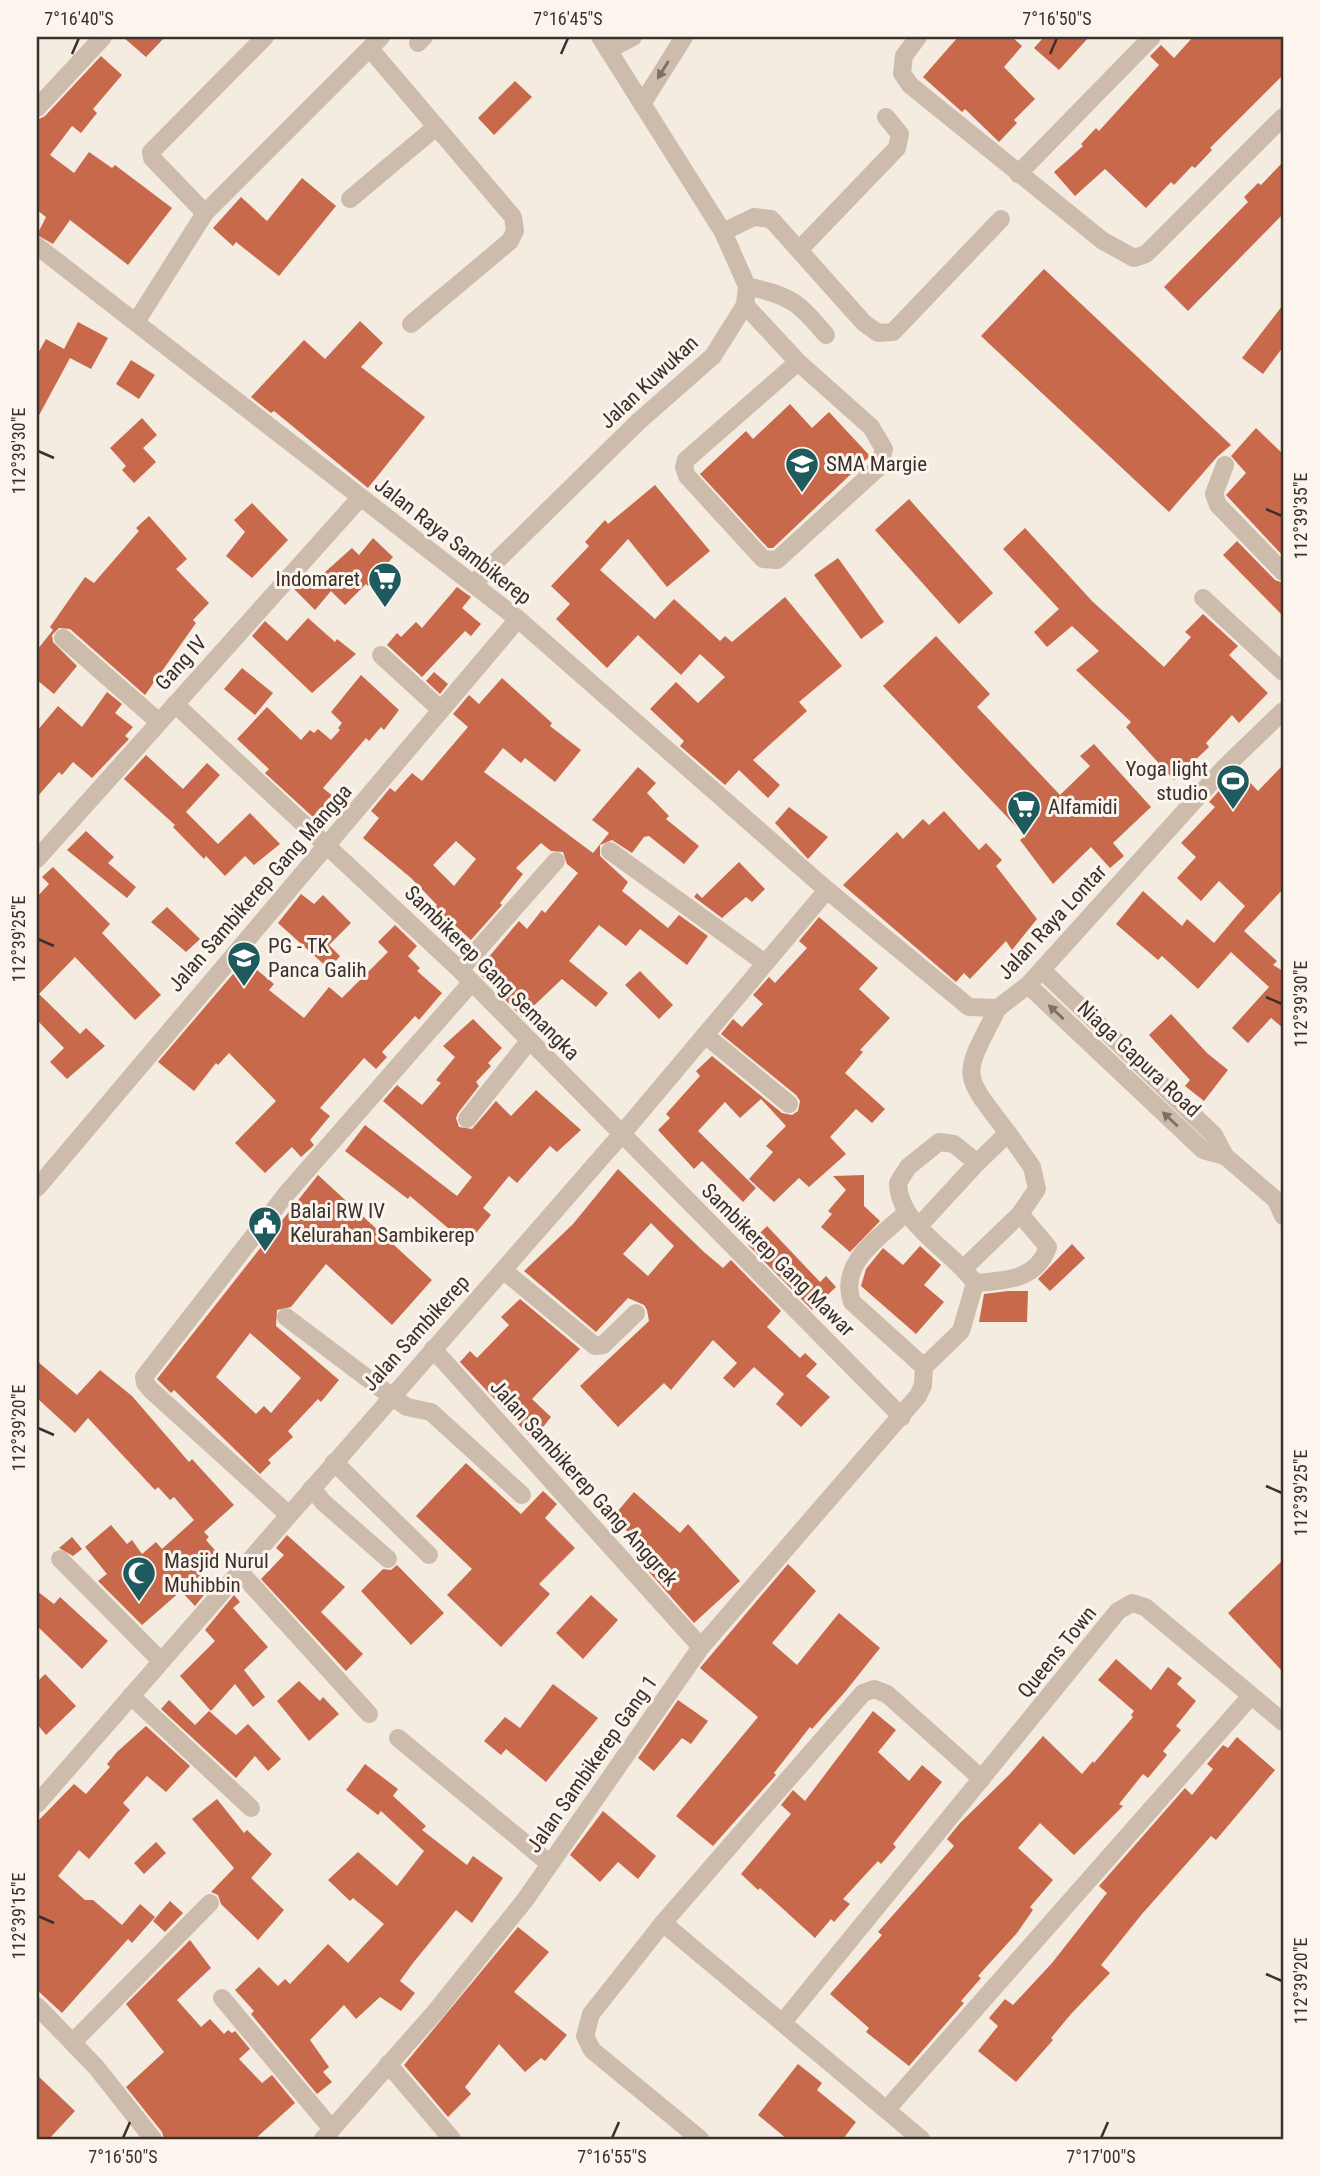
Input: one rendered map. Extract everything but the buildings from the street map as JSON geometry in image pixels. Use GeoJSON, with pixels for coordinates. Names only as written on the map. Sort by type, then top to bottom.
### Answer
{"type":"FeatureCollection","features":[{"type":"Feature","properties":{"kind":"street"},"geometry":{"type":"LineString","coordinates":[[37,108],[103,37]]}},
{"type":"Feature","properties":{"kind":"street"},"geometry":{"type":"LineString","coordinates":[[205,213],[152,158],[151,152],[265,37]]}},
{"type":"Feature","properties":{"kind":"street"},"geometry":{"type":"LineString","coordinates":[[633,37],[604,44],[723,232],[747,286],[746,306],[798,362],[872,427],[884,449],[883,458],[869,477],[777,560],[769,562],[763,559],[696,485],[684,467],[686,460],[798,362]]}},
{"type":"Feature","properties":{"kind":"street"},"geometry":{"type":"LineString","coordinates":[[642,104],[684,37]]}},
{"type":"Feature","properties":{"kind":"street"},"geometry":{"type":"LineString","coordinates":[[918,37],[904,56],[902,73],[911,85],[1103,241],[1134,258],[1146,254],[1283,117]]}},
{"type":"Feature","properties":{"kind":"street"},"geometry":{"type":"LineString","coordinates":[[1018,174],[1152,37]]}},
{"type":"Feature","properties":{"kind":"street"},"geometry":{"type":"LineString","coordinates":[[136,322],[205,213],[376,43],[436,127],[513,217],[515,231],[510,241],[411,324]]}},
{"type":"Feature","properties":{"kind":"street"},"geometry":{"type":"LineString","coordinates":[[800,249],[897,148],[900,134],[886,117]]}},
{"type":"Feature","properties":{"kind":"street"},"geometry":{"type":"LineString","coordinates":[[349,199],[436,127]]}},
{"type":"Feature","properties":{"kind":"street"},"geometry":{"type":"LineString","coordinates":[[723,232],[754,217],[771,219],[864,323],[878,333],[893,332],[1001,219]]}},
{"type":"Feature","properties":{"kind":"street","name":"Jalan Raya Sambikerep"},"geometry":{"type":"LineString","coordinates":[[37,246],[360,498],[474,583],[827,890]]}},
{"type":"Feature","properties":{"kind":"street"},"geometry":{"type":"LineString","coordinates":[[747,286],[788,296],[798,303],[826,335]]}},
{"type":"Feature","properties":{"kind":"street","name":"Jalan Kuwukan"},"geometry":{"type":"LineString","coordinates":[[474,583],[638,422],[713,356],[746,306]]}},
{"type":"Feature","properties":{"kind":"street"},"geometry":{"type":"LineString","coordinates":[[1225,465],[1214,494],[1218,505],[1283,572]]}},
{"type":"Feature","properties":{"kind":"street","name":"Gang IV"},"geometry":{"type":"LineString","coordinates":[[37,859],[360,498]]}},
{"type":"Feature","properties":{"kind":"street"},"geometry":{"type":"LineString","coordinates":[[1203,598],[1283,672]]}},
{"type":"Feature","properties":{"kind":"street","name":"Jalan Sambikerep Gang Mangga"},"geometry":{"type":"LineString","coordinates":[[37,1188],[518,619]]}},
{"type":"Feature","properties":{"kind":"street"},"geometry":{"type":"LineString","coordinates":[[63,638],[159,722]]}},
{"type":"Feature","properties":{"kind":"street"},"geometry":{"type":"LineString","coordinates":[[381,655],[441,710]]}},
{"type":"Feature","properties":{"kind":"street","name":"Sambikerep Gang Semangka"},"geometry":{"type":"LineString","coordinates":[[175,704],[328,844],[466,976],[621,1135]]}},
{"type":"Feature","properties":{"kind":"street","name":"Jalan Raya Lontar"},"geometry":{"type":"LineString","coordinates":[[827,890],[969,1007],[998,1008],[1027,985],[1223,769],[1283,711]]}},
{"type":"Feature","properties":{"kind":"street"},"geometry":{"type":"LineString","coordinates":[[611,850],[765,962]]}},
{"type":"Feature","properties":{"kind":"street"},"geometry":{"type":"LineString","coordinates":[[289,1515],[152,1391],[145,1383],[144,1377],[287,1194],[556,862]]}},
{"type":"Feature","properties":{"kind":"street","name":"Jalan Sambikerep"},"geometry":{"type":"LineString","coordinates":[[37,1804],[241,1573],[390,1396],[621,1135],[827,890]]}},
{"type":"Feature","properties":{"kind":"street","name":"Niaga Gapura Road"},"geometry":{"type":"LineString","coordinates":[[1041,970],[1214,1135],[1225,1156],[1268,1193],[1283,1216]]}},
{"type":"Feature","properties":{"kind":"street","name":"Niaga Gapura Road"},"geometry":{"type":"LineString","coordinates":[[1027,985],[1203,1150],[1225,1156]]}},
{"type":"Feature","properties":{"kind":"street"},"geometry":{"type":"LineString","coordinates":[[906,1213],[856,1261],[848,1277],[848,1289],[852,1302],[924,1367],[961,1331],[969,1275],[1020,1214],[1037,1189],[1037,1179],[1008,1133],[977,1093],[970,1076],[974,1055],[998,1008]]}},
{"type":"Feature","properties":{"kind":"street"},"geometry":{"type":"LineString","coordinates":[[705,1035],[789,1104]]}},
{"type":"Feature","properties":{"kind":"street"},"geometry":{"type":"LineString","coordinates":[[467,1119],[529,1041]]}},
{"type":"Feature","properties":{"kind":"street"},"geometry":{"type":"LineString","coordinates":[[919,1226],[1008,1133]]}},
{"type":"Feature","properties":{"kind":"street","name":"Sambikerep Gang Mawar"},"geometry":{"type":"LineString","coordinates":[[621,1135],[902,1418]]}},
{"type":"Feature","properties":{"kind":"street"},"geometry":{"type":"LineString","coordinates":[[977,1163],[954,1144],[939,1142],[902,1173],[898,1193],[906,1213],[969,1275],[1019,1279],[1045,1254],[1048,1247],[1045,1240],[1020,1214]]}},
{"type":"Feature","properties":{"kind":"street"},"geometry":{"type":"LineString","coordinates":[[503,1270],[595,1346],[603,1345],[636,1313]]}},
{"type":"Feature","properties":{"kind":"street"},"geometry":{"type":"LineString","coordinates":[[286,1317],[390,1396],[407,1407],[431,1412],[522,1495]]}},
{"type":"Feature","properties":{"kind":"street","name":"Jalan Sambikerep Gang Anggrek"},"geometry":{"type":"LineString","coordinates":[[433,1349],[701,1647]]}},
{"type":"Feature","properties":{"kind":"street","name":"Jalan Sambikerep Gang 1"},"geometry":{"type":"LineString","coordinates":[[328,2134],[481,1957],[550,1864],[701,1647],[902,1418],[921,1390],[924,1367]]}},
{"type":"Feature","properties":{"kind":"street"},"geometry":{"type":"LineString","coordinates":[[334,1462],[429,1555]]}},
{"type":"Feature","properties":{"kind":"street"},"geometry":{"type":"LineString","coordinates":[[312,1488],[323,1502],[388,1559]]}},
{"type":"Feature","properties":{"kind":"street"},"geometry":{"type":"LineString","coordinates":[[60,1559],[161,1661]]}},
{"type":"Feature","properties":{"kind":"street"},"geometry":{"type":"LineString","coordinates":[[241,1573],[369,1714]]}},
{"type":"Feature","properties":{"kind":"street","name":"Queens Town"},"geometry":{"type":"LineString","coordinates":[[982,1779],[1006,1753],[1118,1611],[1132,1603],[1145,1607],[1283,1722]]}},
{"type":"Feature","properties":{"kind":"street"},"geometry":{"type":"LineString","coordinates":[[700,2139],[592,2050],[585,2036],[591,2014],[663,1923],[863,1693],[874,1689],[887,1694],[982,1779],[783,2022]]}},
{"type":"Feature","properties":{"kind":"street"},"geometry":{"type":"LineString","coordinates":[[131,1696],[251,1808]]}},
{"type":"Feature","properties":{"kind":"street"},"geometry":{"type":"LineString","coordinates":[[887,2109],[1250,1697]]}},
{"type":"Feature","properties":{"kind":"street"},"geometry":{"type":"LineString","coordinates":[[398,1738],[550,1864]]}},
{"type":"Feature","properties":{"kind":"street"},"geometry":{"type":"LineString","coordinates":[[73,2042],[210,1903]]}},
{"type":"Feature","properties":{"kind":"street"},"geometry":{"type":"LineString","coordinates":[[663,1923],[921,2139]]}},
{"type":"Feature","properties":{"kind":"street"},"geometry":{"type":"LineString","coordinates":[[222,1998],[328,2134]]}},
{"type":"Feature","properties":{"kind":"street"},"geometry":{"type":"LineString","coordinates":[[37,2007],[73,2042],[153,2139]]}},
{"type":"Feature","properties":{"kind":"street"},"geometry":{"type":"LineString","coordinates":[[388,2064],[452,2139]]}},
{"type":"Feature","properties":{"kind":"place","name":"SMA Margie"},"geometry":{"type":"Point","coordinates":[802,494]}},
{"type":"Feature","properties":{"kind":"place","name":"Indomaret"},"geometry":{"type":"Point","coordinates":[385,609]}},
{"type":"Feature","properties":{"kind":"place","name":"Yoga light studio"},"geometry":{"type":"Point","coordinates":[1233,811]}},
{"type":"Feature","properties":{"kind":"place","name":"Alfamidi"},"geometry":{"type":"Point","coordinates":[1024,837]}},
{"type":"Feature","properties":{"kind":"place","name":"PG - TK Panca Galih"},"geometry":{"type":"Point","coordinates":[244,988]}},
{"type":"Feature","properties":{"kind":"place","name":"Balai RW IV Kelurahan Sambikerep"},"geometry":{"type":"Point","coordinates":[265,1253]}},
{"type":"Feature","properties":{"kind":"place","name":"Masjid Nurul Muhibbin"},"geometry":{"type":"Point","coordinates":[139,1603]}}]}
